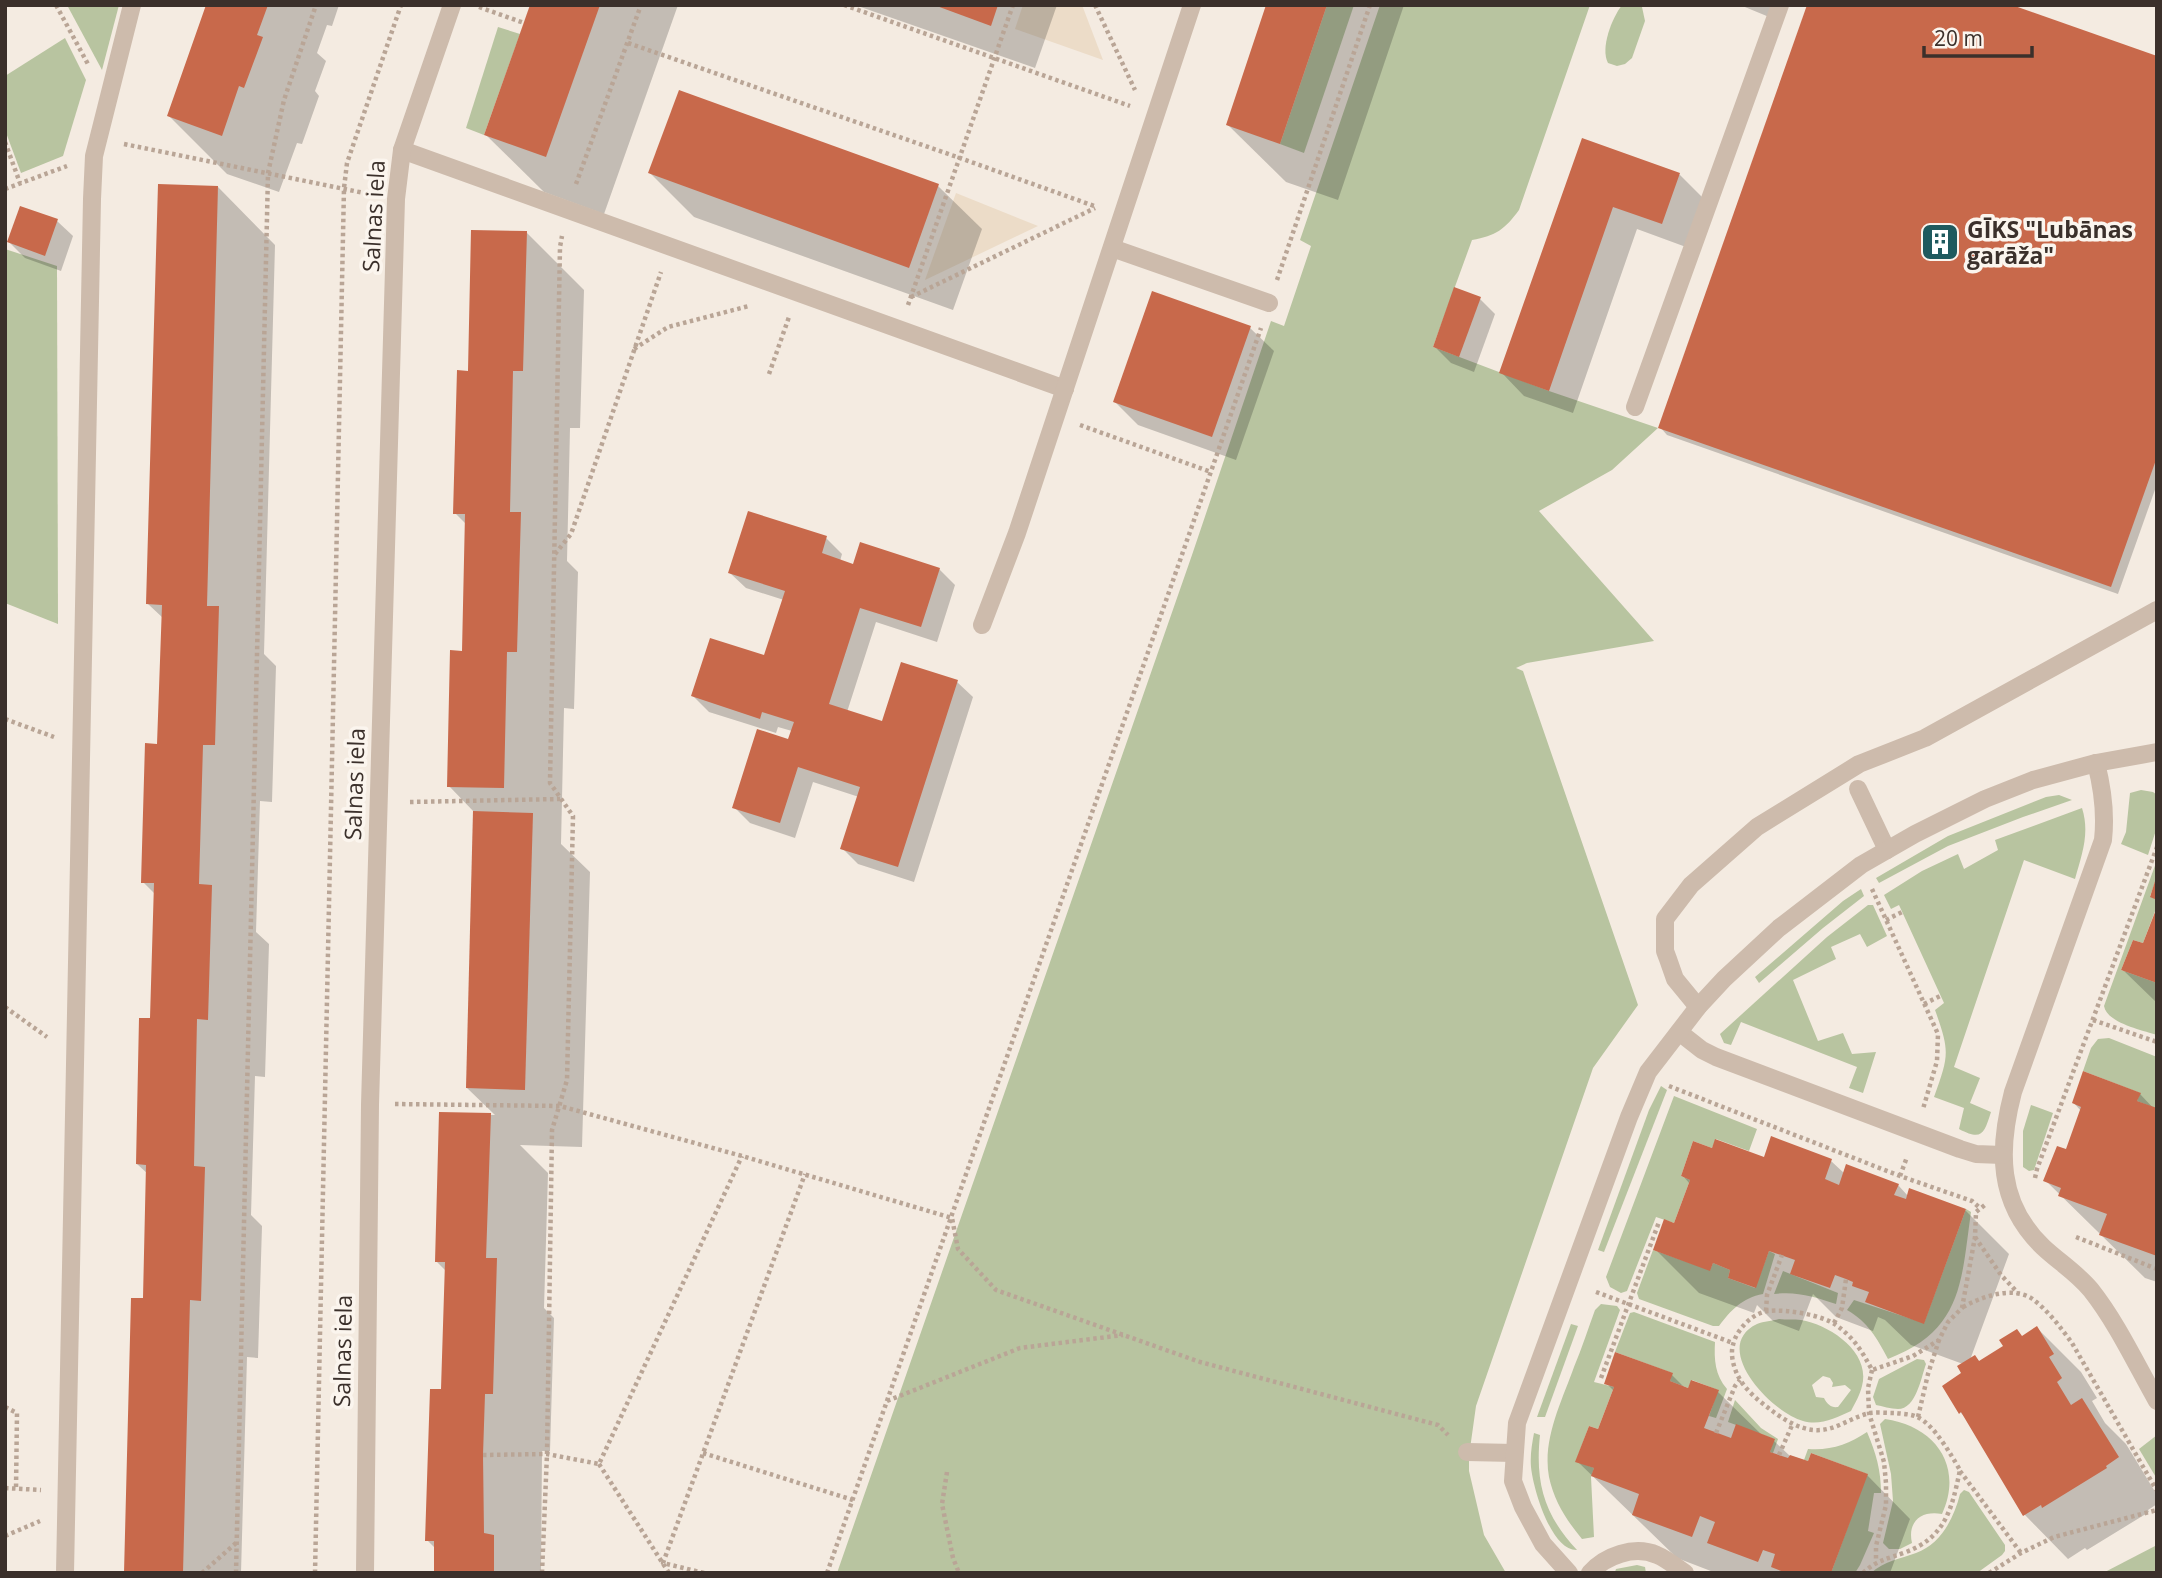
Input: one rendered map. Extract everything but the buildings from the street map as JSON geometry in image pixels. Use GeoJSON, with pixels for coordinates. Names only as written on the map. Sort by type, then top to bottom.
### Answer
{"type":"FeatureCollection","features":[{"type":"Feature","properties":{"kind":"street"},"geometry":{"type":"LineString","coordinates":[[65,1573],[94,156],[132,5]]}},
{"type":"Feature","properties":{"kind":"street","name":"Salnas iela"},"geometry":{"type":"LineString","coordinates":[[365,1573],[370,1105],[396,199],[402,150],[452,5]]}},
{"type":"Feature","properties":{"kind":"street"},"geometry":{"type":"LineString","coordinates":[[982,625],[1017,533],[1192,5]]}},
{"type":"Feature","properties":{"kind":"street"},"geometry":{"type":"LineString","coordinates":[[1635,407],[1780,5]]}},
{"type":"Feature","properties":{"kind":"street"},"geometry":{"type":"LineString","coordinates":[[402,150],[1065,389]]}},
{"type":"Feature","properties":{"kind":"street"},"geometry":{"type":"LineString","coordinates":[[1112,248],[1269,303]]}},
{"type":"Feature","properties":{"kind":"street"},"geometry":{"type":"LineString","coordinates":[[1698,1007],[1675,978],[1671,968],[1665,951],[1665,919],[1691,885],[1757,827],[1858,764],[1925,738],[2157,610]]}},
{"type":"Feature","properties":{"kind":"street"},"geometry":{"type":"LineString","coordinates":[[1570,1573],[1542,1544],[1513,1481],[1517,1423],[1648,1072],[1698,1007],[1724,979],[1779,928],[1861,865],[1985,799],[2033,780],[2096,763],[2157,752]]}},
{"type":"Feature","properties":{"kind":"street"},"geometry":{"type":"LineString","coordinates":[[2096,763],[2105,804],[2103,840],[2013,1092],[2005,1122],[2002,1155],[2010,1196],[2027,1230],[2043,1247],[2078,1275],[2091,1291],[2157,1401]]}},
{"type":"Feature","properties":{"kind":"street"},"geometry":{"type":"LineString","coordinates":[[1858,789],[1887,850]]}},
{"type":"Feature","properties":{"kind":"street"},"geometry":{"type":"LineString","coordinates":[[1679,1032],[1716,1057],[1976,1154],[2002,1155]]}},
{"type":"Feature","properties":{"kind":"street"},"geometry":{"type":"LineString","coordinates":[[1467,1452],[1514,1453]]}},
{"type":"Feature","properties":{"kind":"street"},"geometry":{"type":"LineString","coordinates":[[1590,1573],[1599,1563],[1635,1551],[1656,1554],[1685,1573]]}},
{"type":"Feature","properties":{"kind":"path"},"geometry":{"type":"LineString","coordinates":[[56,5],[107,100]]}},
{"type":"Feature","properties":{"kind":"path"},"geometry":{"type":"LineString","coordinates":[[236,1573],[268,173],[284,100],[316,5]]}},
{"type":"Feature","properties":{"kind":"path"},"geometry":{"type":"LineString","coordinates":[[315,1573],[344,188],[347,163],[401,5]]}},
{"type":"Feature","properties":{"kind":"path"},"geometry":{"type":"LineString","coordinates":[[542,1573],[547,1454],[552,1130],[567,1080],[573,816],[550,783],[560,247],[577,180],[641,5]]}},
{"type":"Feature","properties":{"kind":"path"},"geometry":{"type":"LineString","coordinates":[[844,5],[1137,108]]}},
{"type":"Feature","properties":{"kind":"path"},"geometry":{"type":"LineString","coordinates":[[907,306],[1013,5]]}},
{"type":"Feature","properties":{"kind":"path"},"geometry":{"type":"LineString","coordinates":[[1095,5],[1140,101]]}},
{"type":"Feature","properties":{"kind":"path"},"geometry":{"type":"LineString","coordinates":[[827,1573],[1211,472],[1370,5]]}},
{"type":"Feature","properties":{"kind":"path"},"geometry":{"type":"LineString","coordinates":[[478,7],[524,23]]}},
{"type":"Feature","properties":{"kind":"path"},"geometry":{"type":"LineString","coordinates":[[628,43],[1104,209]]}},
{"type":"Feature","properties":{"kind":"path"},"geometry":{"type":"LineString","coordinates":[[5,142],[20,183]]}},
{"type":"Feature","properties":{"kind":"path"},"geometry":{"type":"LineString","coordinates":[[5,189],[123,144],[396,199]]}},
{"type":"Feature","properties":{"kind":"path"},"geometry":{"type":"LineString","coordinates":[[910,297],[1097,207]]}},
{"type":"Feature","properties":{"kind":"path"},"geometry":{"type":"LineString","coordinates":[[554,555],[570,534],[669,246]]}},
{"type":"Feature","properties":{"kind":"path"},"geometry":{"type":"LineString","coordinates":[[769,374],[797,293]]}},
{"type":"Feature","properties":{"kind":"path"},"geometry":{"type":"LineString","coordinates":[[634,350],[668,327],[756,304]]}},
{"type":"Feature","properties":{"kind":"path"},"geometry":{"type":"LineString","coordinates":[[1056,416],[1211,472]]}},
{"type":"Feature","properties":{"kind":"path"},"geometry":{"type":"LineString","coordinates":[[5,719],[56,738],[83,740]]}},
{"type":"Feature","properties":{"kind":"path"},"geometry":{"type":"LineString","coordinates":[[410,802],[561,799]]}},
{"type":"Feature","properties":{"kind":"path"},"geometry":{"type":"LineString","coordinates":[[1962,1308],[1975,1237],[1976,1212],[1983,1205],[2034,1188],[2037,1169],[2157,847]]}},
{"type":"Feature","properties":{"kind":"path"},"geometry":{"type":"LineString","coordinates":[[1861,865],[1937,1034],[1937,1061],[1900,1176]]}},
{"type":"Feature","properties":{"kind":"path"},"geometry":{"type":"LineString","coordinates":[[1886,920],[1902,912]]}},
{"type":"Feature","properties":{"kind":"path"},"geometry":{"type":"LineString","coordinates":[[1924,1004],[1940,996]]}},
{"type":"Feature","properties":{"kind":"path"},"geometry":{"type":"LineString","coordinates":[[5,1007],[76,1058]]}},
{"type":"Feature","properties":{"kind":"path"},"geometry":{"type":"LineString","coordinates":[[5,1017],[12,1012]]}},
{"type":"Feature","properties":{"kind":"path"},"geometry":{"type":"LineString","coordinates":[[2093,1020],[2157,1042]]}},
{"type":"Feature","properties":{"kind":"path"},"geometry":{"type":"LineString","coordinates":[[1648,1072],[1674,1088],[1900,1176],[1972,1201],[1980,1208]]}},
{"type":"Feature","properties":{"kind":"path"},"geometry":{"type":"LineString","coordinates":[[370,1105],[560,1106],[951,1218]]}},
{"type":"Feature","properties":{"kind":"path"},"geometry":{"type":"LineString","coordinates":[[599,1464],[742,1156]]}},
{"type":"Feature","properties":{"kind":"path"},"geometry":{"type":"LineString","coordinates":[[663,1563],[804,1174]]}},
{"type":"Feature","properties":{"kind":"path"},"geometry":{"type":"LineString","coordinates":[[951,1218],[958,1249],[996,1290],[1200,1362],[1438,1425],[1467,1452]]}},
{"type":"Feature","properties":{"kind":"path"},"geometry":{"type":"LineString","coordinates":[[1601,1378],[1659,1222]]}},
{"type":"Feature","properties":{"kind":"path"},"geometry":{"type":"LineString","coordinates":[[2070,1235],[2157,1269]]}},
{"type":"Feature","properties":{"kind":"path"},"geometry":{"type":"LineString","coordinates":[[1975,1237],[2001,1275],[2019,1293],[2032,1299],[2059,1325],[2072,1343],[2157,1491]]}},
{"type":"Feature","properties":{"kind":"path"},"geometry":{"type":"LineString","coordinates":[[1766,1311],[1767,1295],[1782,1255]]}},
{"type":"Feature","properties":{"kind":"path"},"geometry":{"type":"LineString","coordinates":[[1834,1323],[1842,1308],[1846,1279]]}},
{"type":"Feature","properties":{"kind":"path"},"geometry":{"type":"LineString","coordinates":[[1596,1292],[1733,1343]]}},
{"type":"Feature","properties":{"kind":"path"},"geometry":{"type":"LineString","coordinates":[[1918,1417],[1928,1374],[1948,1322],[1962,1308],[1978,1298],[2019,1293]]}},
{"type":"Feature","properties":{"kind":"path"},"geometry":{"type":"LineString","coordinates":[[1876,1561],[1886,1483],[1884,1461],[1868,1413],[1868,1388],[1872,1370],[1857,1342],[1834,1323],[1788,1312],[1766,1311],[1755,1316],[1744,1325],[1733,1343],[1732,1354],[1740,1380],[1757,1399],[1782,1418],[1814,1430],[1827,1429],[1868,1413],[1918,1417],[1949,1453],[2021,1553]]}},
{"type":"Feature","properties":{"kind":"path"},"geometry":{"type":"LineString","coordinates":[[887,1401],[1020,1348],[1124,1335]]}},
{"type":"Feature","properties":{"kind":"path"},"geometry":{"type":"LineString","coordinates":[[1872,1370],[1913,1356],[1939,1340]]}},
{"type":"Feature","properties":{"kind":"path"},"geometry":{"type":"LineString","coordinates":[[1716,1433],[1740,1380]]}},
{"type":"Feature","properties":{"kind":"path"},"geometry":{"type":"LineString","coordinates":[[5,1407],[17,1413],[16,1489]]}},
{"type":"Feature","properties":{"kind":"path"},"geometry":{"type":"LineString","coordinates":[[1779,1455],[1793,1423]]}},
{"type":"Feature","properties":{"kind":"path"},"geometry":{"type":"LineString","coordinates":[[703,1453],[853,1500]]}},
{"type":"Feature","properties":{"kind":"path"},"geometry":{"type":"LineString","coordinates":[[483,1455],[547,1454],[599,1464],[669,1573]]}},
{"type":"Feature","properties":{"kind":"path"},"geometry":{"type":"LineString","coordinates":[[1863,1573],[1876,1561],[1907,1552],[1930,1540],[1945,1522],[1953,1503],[1959,1470]]}},
{"type":"Feature","properties":{"kind":"path"},"geometry":{"type":"LineString","coordinates":[[947,1472],[942,1504],[953,1558],[959,1573]]}},
{"type":"Feature","properties":{"kind":"path"},"geometry":{"type":"LineString","coordinates":[[5,1489],[67,1491]]}},
{"type":"Feature","properties":{"kind":"path"},"geometry":{"type":"LineString","coordinates":[[1989,1573],[2054,1537],[2157,1510]]}},
{"type":"Feature","properties":{"kind":"path"},"geometry":{"type":"LineString","coordinates":[[202,1573],[236,1543]]}},
{"type":"Feature","properties":{"kind":"path"},"geometry":{"type":"LineString","coordinates":[[663,1563],[704,1573]]}},
{"type":"Feature","properties":{"kind":"green space"},"geometry":{"type":"Polygon","coordinates":[[[67,5],[119,5],[102,70],[67,5]]]}},
{"type":"Feature","properties":{"kind":"green space"},"geometry":{"type":"Polygon","coordinates":[[[1327,5],[1354,5],[1304,153],[1280,144],[1327,5]]]}},
{"type":"Feature","properties":{"kind":"green space"},"geometry":{"type":"Polygon","coordinates":[[[1380,5],[1590,5],[1519,210],[1499,231],[1472,240],[1433,347],[1549,391],[1658,428],[1612,470],[1539,511],[1654,641],[1527,663],[1516,668],[1523,671],[1638,1005],[1593,1068],[1476,1406],[1469,1471],[1484,1535],[1506,1573],[837,1573],[1271,321],[1284,326],[1311,246],[1300,240],[1380,5]]]}},
{"type":"Feature","properties":{"kind":"green space"},"geometry":{"type":"Polygon","coordinates":[[[1622,5],[1642,7],[1645,21],[1632,58],[1617,66],[1608,63],[1605,49],[1614,17],[1622,5]]]}},
{"type":"Feature","properties":{"kind":"green space"},"geometry":{"type":"Polygon","coordinates":[[[498,27],[520,34],[484,135],[466,128],[498,27]]]}},
{"type":"Feature","properties":{"kind":"green space"},"geometry":{"type":"Polygon","coordinates":[[[65,38],[86,80],[63,156],[21,173],[5,130],[5,76],[65,38]]]}},
{"type":"Feature","properties":{"kind":"green space"},"geometry":{"type":"Polygon","coordinates":[[[5,249],[57,266],[58,624],[5,603],[5,249]]]}},
{"type":"Feature","properties":{"kind":"green space"},"geometry":{"type":"Polygon","coordinates":[[[2141,790],[2157,795],[2157,827],[2148,855],[2121,844],[2126,832],[2130,793],[2141,790]]]}},
{"type":"Feature","properties":{"kind":"green space"},"geometry":{"type":"Polygon","coordinates":[[[2059,795],[2072,800],[1948,846],[1879,883],[1876,878],[1948,836],[2046,797],[2059,795]]]}},
{"type":"Feature","properties":{"kind":"green space"},"geometry":{"type":"Polygon","coordinates":[[[2082,808],[2085,835],[2075,879],[2024,860],[1954,1067],[1980,1078],[1970,1103],[1991,1112],[1981,1133],[1967,1133],[1959,1129],[1964,1108],[1934,1097],[1946,1054],[1935,1010],[1944,1003],[1899,905],[1891,909],[1884,895],[1922,871],[1958,854],[1964,869],[1998,850],[1995,840],[2082,808]]]}},
{"type":"Feature","properties":{"kind":"green space"},"geometry":{"type":"Polygon","coordinates":[[[2157,860],[2157,877],[2150,896],[2157,900],[2157,906],[2143,943],[2133,940],[2121,970],[2157,983],[2157,1035],[2118,1021],[2111,1017],[2104,1006],[2157,860]]]}},
{"type":"Feature","properties":{"kind":"green space"},"geometry":{"type":"Polygon","coordinates":[[[1861,889],[1864,896],[1759,983],[1755,977],[1843,901],[1861,889]]]}},
{"type":"Feature","properties":{"kind":"green space"},"geometry":{"type":"Polygon","coordinates":[[[1868,905],[1873,905],[1887,936],[1867,947],[1860,934],[1831,947],[1836,959],[1793,980],[1818,1041],[1843,1033],[1852,1054],[1876,1052],[1863,1093],[1849,1088],[1857,1067],[1741,1022],[1731,1045],[1724,1043],[1720,1034],[1827,937],[1868,905]]]}},
{"type":"Feature","properties":{"kind":"green space"},"geometry":{"type":"Polygon","coordinates":[[[2109,1038],[2157,1057],[2155,1108],[2137,1101],[2140,1093],[2083,1071],[2091,1048],[2098,1039],[2109,1038]]]}},
{"type":"Feature","properties":{"kind":"green space"},"geometry":{"type":"Polygon","coordinates":[[[1661,1086],[1667,1090],[1604,1252],[1598,1250],[1649,1110],[1661,1086]]]}},
{"type":"Feature","properties":{"kind":"green space"},"geometry":{"type":"Polygon","coordinates":[[[1674,1096],[1757,1129],[1749,1151],[1716,1139],[1712,1148],[1693,1141],[1681,1176],[1690,1180],[1674,1223],[1656,1217],[1627,1291],[1621,1293],[1610,1287],[1606,1277],[1674,1096]]]}},
{"type":"Feature","properties":{"kind":"green space"},"geometry":{"type":"Polygon","coordinates":[[[2031,1105],[2053,1113],[2034,1170],[2029,1171],[2023,1167],[2023,1131],[2031,1105]]]}},
{"type":"Feature","properties":{"kind":"green space"},"geometry":{"type":"Polygon","coordinates":[[[1966,1209],[1971,1212],[1960,1282],[1954,1301],[1945,1318],[1931,1334],[1913,1347],[1888,1359],[1871,1331],[1847,1310],[1854,1300],[1924,1323],[1966,1209]]]}},
{"type":"Feature","properties":{"kind":"green space"},"geometry":{"type":"Polygon","coordinates":[[[1653,1250],[1710,1270],[1713,1263],[1730,1270],[1728,1278],[1755,1288],[1769,1251],[1775,1254],[1763,1294],[1743,1302],[1719,1326],[1713,1326],[1639,1299],[1637,1293],[1653,1250]]]}},
{"type":"Feature","properties":{"kind":"green space"},"geometry":{"type":"Polygon","coordinates":[[[1783,1271],[1838,1293],[1836,1304],[1798,1294],[1774,1294],[1783,1271]]]}},
{"type":"Feature","properties":{"kind":"green space"},"geometry":{"type":"Polygon","coordinates":[[[1601,1304],[1617,1306],[1620,1310],[1594,1382],[1614,1387],[1598,1429],[1589,1426],[1576,1461],[1594,1468],[1591,1477],[1594,1537],[1582,1539],[1566,1518],[1554,1494],[1549,1477],[1548,1449],[1559,1407],[1595,1310],[1601,1304]]]}},
{"type":"Feature","properties":{"kind":"green space"},"geometry":{"type":"Polygon","coordinates":[[[1634,1312],[1715,1342],[1716,1367],[1727,1389],[1716,1418],[1709,1416],[1718,1390],[1692,1380],[1688,1388],[1670,1381],[1672,1373],[1615,1352],[1630,1313],[1634,1312]]]}},
{"type":"Feature","properties":{"kind":"green space"},"geometry":{"type":"Polygon","coordinates":[[[1779,1319],[1801,1320],[1824,1328],[1846,1342],[1854,1351],[1863,1374],[1861,1389],[1851,1411],[1816,1423],[1803,1421],[1776,1406],[1750,1378],[1742,1363],[1740,1348],[1744,1334],[1757,1324],[1779,1319]],[[1823,1376],[1812,1385],[1816,1397],[1824,1398],[1829,1405],[1838,1407],[1851,1390],[1845,1385],[1832,1387],[1830,1378],[1823,1376]]]}},
{"type":"Feature","properties":{"kind":"green space"},"geometry":{"type":"Polygon","coordinates":[[[1571,1324],[1578,1326],[1545,1417],[1537,1417],[1571,1324]]]}},
{"type":"Feature","properties":{"kind":"green space"},"geometry":{"type":"Polygon","coordinates":[[[1917,1359],[1924,1360],[1926,1364],[1917,1392],[1909,1404],[1898,1409],[1876,1405],[1873,1397],[1879,1379],[1917,1359]]]}},
{"type":"Feature","properties":{"kind":"green space"},"geometry":{"type":"Polygon","coordinates":[[[1735,1400],[1761,1428],[1778,1439],[1773,1453],[1770,1452],[1774,1439],[1728,1422],[1735,1400]]]}},
{"type":"Feature","properties":{"kind":"green space"},"geometry":{"type":"Polygon","coordinates":[[[1885,1419],[1903,1423],[1931,1439],[1947,1465],[1949,1480],[1948,1496],[1942,1514],[1928,1514],[1918,1519],[1912,1529],[1912,1543],[1900,1549],[1889,1549],[1883,1543],[1893,1501],[1891,1474],[1880,1424],[1885,1419]]]}},
{"type":"Feature","properties":{"kind":"green space"},"geometry":{"type":"Polygon","coordinates":[[[1867,1432],[1881,1485],[1881,1493],[1874,1493],[1868,1531],[1874,1533],[1855,1573],[1831,1573],[1867,1474],[1811,1453],[1808,1461],[1804,1460],[1808,1449],[1839,1446],[1867,1432]]]}},
{"type":"Feature","properties":{"kind":"green space"},"geometry":{"type":"Polygon","coordinates":[[[1534,1433],[1540,1435],[1539,1468],[1549,1511],[1577,1550],[1568,1548],[1559,1540],[1545,1517],[1531,1467],[1534,1433]]]}},
{"type":"Feature","properties":{"kind":"green space"},"geometry":{"type":"Polygon","coordinates":[[[2157,1435],[2157,1479],[2139,1449],[2157,1435]]]}},
{"type":"Feature","properties":{"kind":"green space"},"geometry":{"type":"Polygon","coordinates":[[[1964,1490],[1969,1492],[2005,1545],[2002,1555],[1977,1573],[1871,1573],[1933,1543],[1950,1521],[1964,1490]]]}},
{"type":"Feature","properties":{"kind":"green space"},"geometry":{"type":"Polygon","coordinates":[[[2157,1545],[2157,1573],[2103,1573],[2157,1545]]]}},
{"type":"Feature","properties":{"kind":"green space"},"geometry":{"type":"Polygon","coordinates":[[[1637,1565],[1645,1567],[1646,1573],[1615,1572],[1616,1569],[1637,1565]]]}},
{"type":"Feature","properties":{"kind":"shaded area"},"geometry":{"type":"Polygon","coordinates":[[[1023,5],[1082,5],[1103,60],[1015,29],[1023,5]]]}},
{"type":"Feature","properties":{"kind":"shaded area"},"geometry":{"type":"Polygon","coordinates":[[[956,193],[1038,226],[925,280],[956,193]]]}},
{"type":"Feature","properties":{"kind":"place","name":"GĪKS \"Lubānas garāža\""},"geometry":{"type":"Point","coordinates":[1940,242]}}]}
